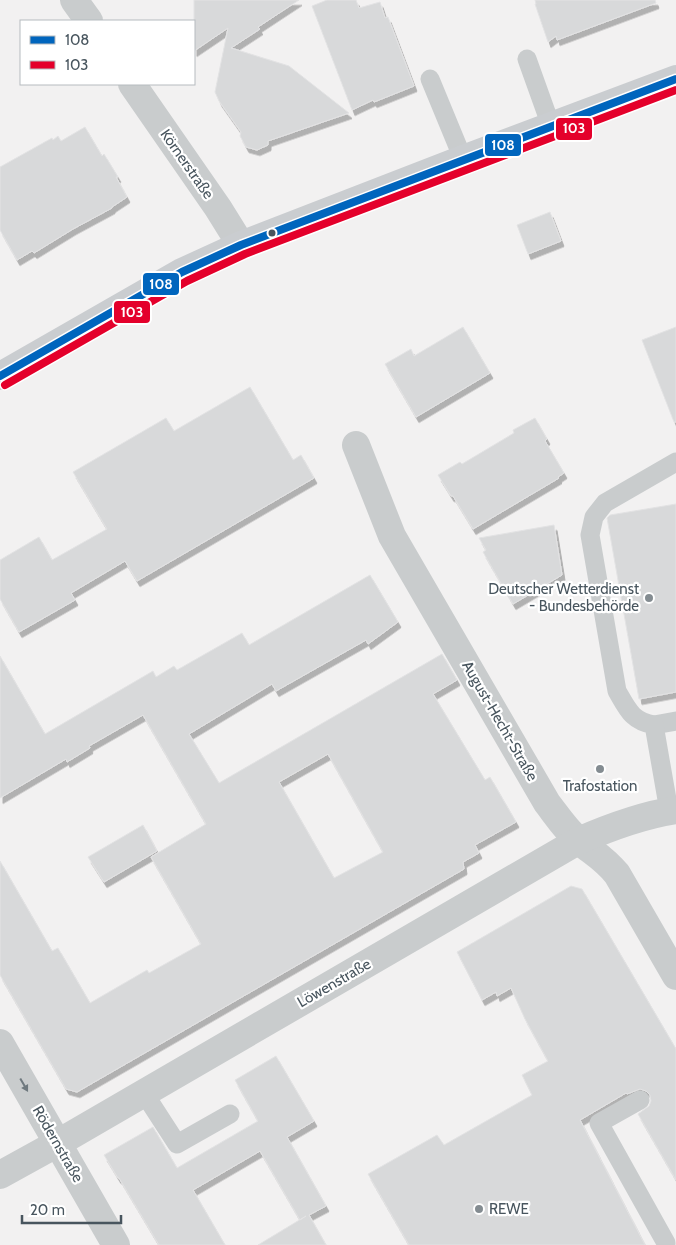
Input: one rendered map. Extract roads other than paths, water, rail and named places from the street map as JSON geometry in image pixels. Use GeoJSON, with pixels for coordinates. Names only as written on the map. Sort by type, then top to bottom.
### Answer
{"type":"FeatureCollection","features":[{"type":"Feature","properties":{"kind":"main road"},"geometry":{"type":"LineString","coordinates":[[0,376],[182,272],[241,245],[676,79]]}},
{"type":"Feature","properties":{"kind":"street"},"geometry":{"type":"LineString","coordinates":[[74,0],[88,20]]}},
{"type":"Feature","properties":{"kind":"street","name":"Körnerstraße"},"geometry":{"type":"LineString","coordinates":[[133,85],[218,208],[241,245]]}},
{"type":"Feature","properties":{"kind":"street","name":"August-Hecht-Straße"},"geometry":{"type":"LineString","coordinates":[[356,445],[392,536],[548,803],[563,825],[578,841],[607,862],[617,874],[676,976]]}},
{"type":"Feature","properties":{"kind":"street","name":"Löwenstraße"},"geometry":{"type":"LineString","coordinates":[[0,1176],[578,841],[610,827],[673,810]]}},
{"type":"Feature","properties":{"kind":"street","name":"Rödernstraße"},"geometry":{"type":"LineString","coordinates":[[0,1043],[116,1245]]}},
{"type":"Feature","properties":{"kind":"lane"},"geometry":{"type":"LineString","coordinates":[[527,58],[551,126]]}},
{"type":"Feature","properties":{"kind":"lane"},"geometry":{"type":"LineString","coordinates":[[430,79],[463,159]]}},
{"type":"Feature","properties":{"kind":"lane"},"geometry":{"type":"LineString","coordinates":[[676,462],[605,503],[594,517],[590,535],[617,691],[629,710],[641,723],[654,725],[676,721]]}},
{"type":"Feature","properties":{"kind":"lane"},"geometry":{"type":"LineString","coordinates":[[654,725],[673,810]]}},
{"type":"Feature","properties":{"kind":"lane"},"geometry":{"type":"LineString","coordinates":[[144,1093],[176,1144],[230,1114]]}},
{"type":"Feature","properties":{"kind":"lane"},"geometry":{"type":"LineString","coordinates":[[640,1100],[599,1124],[666,1243]]}},
{"type":"Feature","properties":{"kind":"place","name":"Deutscher Wetterdienst - Bundesbehörde"},"geometry":{"type":"Point","coordinates":[649,598]}},
{"type":"Feature","properties":{"kind":"place","name":"Trafostation"},"geometry":{"type":"Point","coordinates":[600,769]}},
{"type":"Feature","properties":{"kind":"place","name":"REWE"},"geometry":{"type":"Point","coordinates":[479,1209]}}]}
